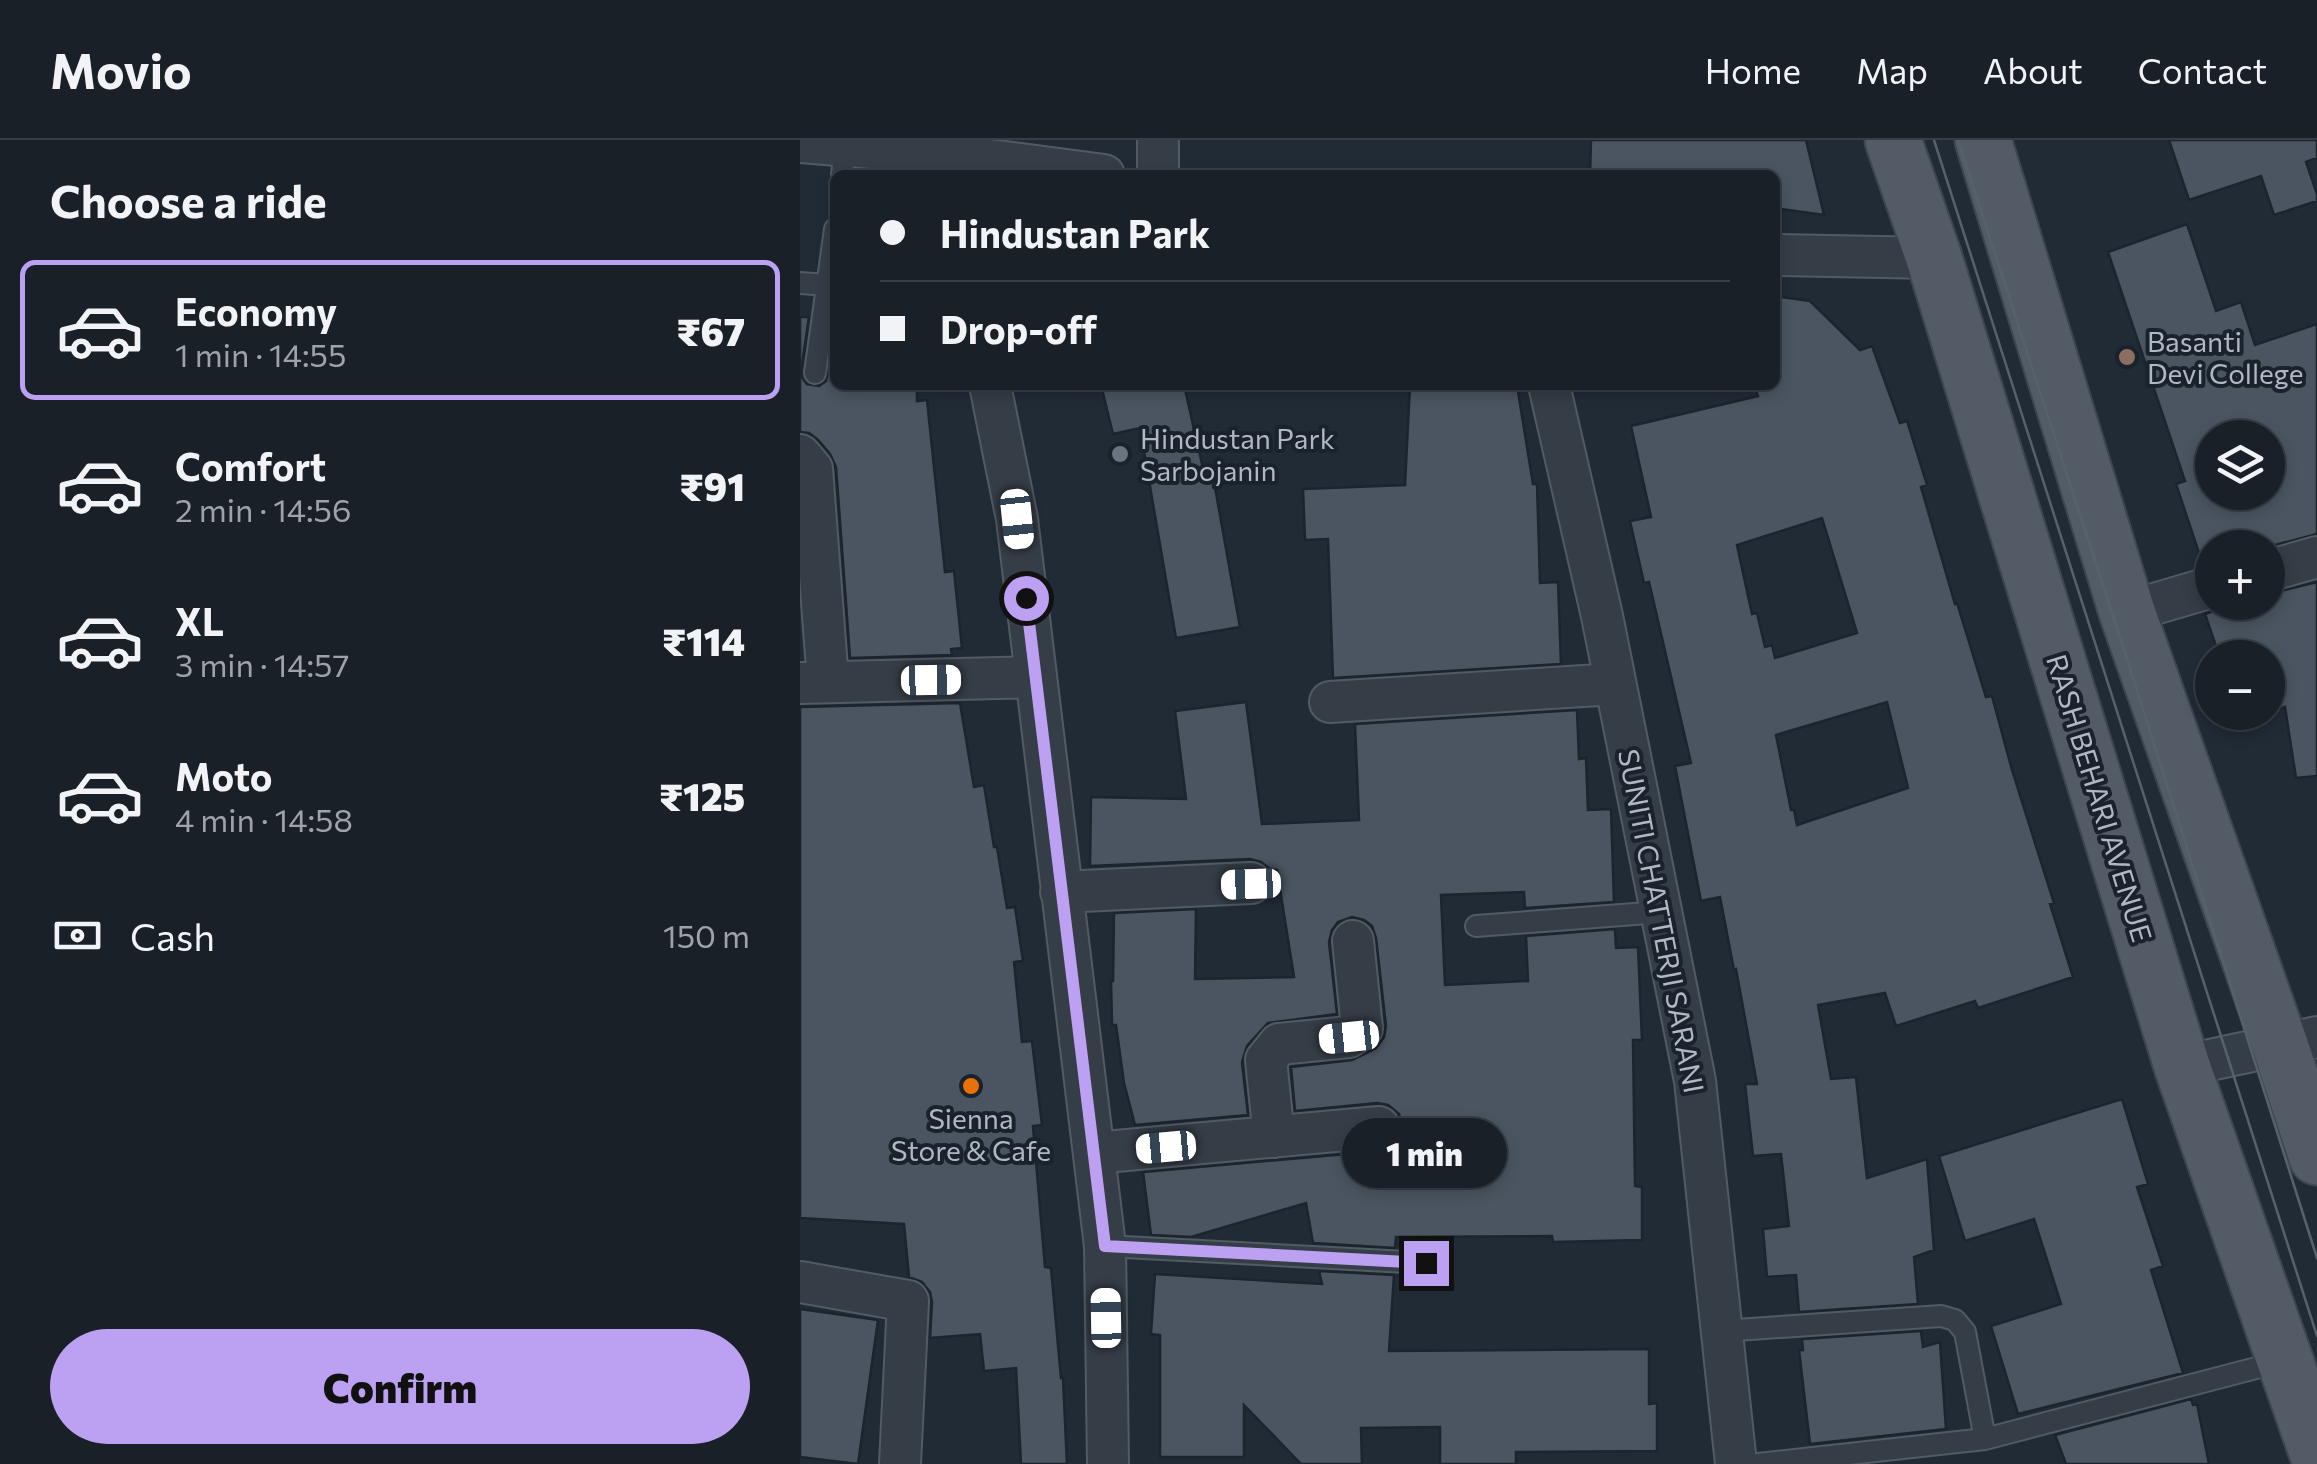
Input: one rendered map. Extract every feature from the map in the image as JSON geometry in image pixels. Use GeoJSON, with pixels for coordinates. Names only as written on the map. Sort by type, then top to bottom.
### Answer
{"type":"FeatureCollection","features":[{"type":"Feature","properties":{"kind":"main road","name":"RASH BEHARI AVENUE"},"geometry":{"type":"LineString","coordinates":[[1894,140],[1934,258],[2182,1066],[2317,1452]]}},
{"type":"Feature","properties":{"kind":"main road"},"geometry":{"type":"LineString","coordinates":[[1983,140],[2127,612],[2298,1041],[2317,1157]]}},
{"type":"Feature","properties":{"kind":"street"},"geometry":{"type":"LineString","coordinates":[[1158,140],[1158,170]]}},
{"type":"Feature","properties":{"kind":"street"},"geometry":{"type":"LineString","coordinates":[[800,142],[844,160],[1024,170]]}},
{"type":"Feature","properties":{"kind":"street"},"geometry":{"type":"LineString","coordinates":[[1780,255],[1934,258]]}},
{"type":"Feature","properties":{"kind":"street"},"geometry":{"type":"LineString","coordinates":[[991,390],[1017,519],[1105,1246],[1108,1464]]}},
{"type":"Feature","properties":{"kind":"street","name":"SUNITI CHATTERJI SARANI"},"geometry":{"type":"LineString","coordinates":[[1550,390],[1696,1082],[1736,1464]]}},
{"type":"Feature","properties":{"kind":"street"},"geometry":{"type":"LineString","coordinates":[[800,455],[812,468],[814,683],[1035,677]]}},
{"type":"Feature","properties":{"kind":"street"},"geometry":{"type":"LineString","coordinates":[[2285,566],[2317,557]]}},
{"type":"Feature","properties":{"kind":"street"},"geometry":{"type":"LineString","coordinates":[[2127,612],[2195,592]]}},
{"type":"Feature","properties":{"kind":"street"},"geometry":{"type":"LineString","coordinates":[[1330,702],[1615,684]]}},
{"type":"Feature","properties":{"kind":"street"},"geometry":{"type":"LineString","coordinates":[[1061,892],[1251,884]]}},
{"type":"Feature","properties":{"kind":"street"},"geometry":{"type":"LineString","coordinates":[[1274,1137],[1266,1060],[1278,1044],[1349,1037],[1362,1028],[1352,941]]}},
{"type":"Feature","properties":{"kind":"street"},"geometry":{"type":"LineString","coordinates":[[2182,1066],[2298,1041]]}},
{"type":"Feature","properties":{"kind":"street"},"geometry":{"type":"LineString","coordinates":[[1094,1153],[1379,1128]]}},
{"type":"Feature","properties":{"kind":"street"},"geometry":{"type":"LineString","coordinates":[[800,1282],[908,1301],[900,1464]]}},
{"type":"Feature","properties":{"kind":"lane"},"geometry":{"type":"LineString","coordinates":[[816,373],[830,269]]}},
{"type":"Feature","properties":{"kind":"lane"},"geometry":{"type":"LineString","coordinates":[[800,282],[828,285]]}},
{"type":"Feature","properties":{"kind":"lane"},"geometry":{"type":"LineString","coordinates":[[1476,926],[1661,912]]}},
{"type":"Feature","properties":{"kind":"lane"},"geometry":{"type":"LineString","coordinates":[[1105,1246],[1426,1263]]}},
{"type":"Feature","properties":{"kind":"lane"},"geometry":{"type":"LineString","coordinates":[[1721,1330],[1941,1316],[1955,1320],[1965,1332],[1985,1439]]}},
{"type":"Feature","properties":{"kind":"lane"},"geometry":{"type":"LineString","coordinates":[[1758,1464],[1985,1439],[2285,1360]]}},
{"type":"Feature","properties":{"kind":"building"},"geometry":{"type":"Polygon","coordinates":[[[1591,140],[1806,140],[1824,215],[1780,209],[1780,170],[1590,170],[1591,140]]]}},
{"type":"Feature","properties":{"kind":"building"},"geometry":{"type":"Polygon","coordinates":[[[2169,140],[2317,140],[2317,158],[2306,162],[2317,201],[2274,215],[2261,176],[2189,200],[2169,140]]]}},
{"type":"Feature","properties":{"kind":"building"},"geometry":{"type":"Polygon","coordinates":[[[2187,224],[2216,311],[2241,302],[2255,345],[2317,324],[2317,534],[2285,542],[2285,530],[2195,530],[2195,541],[2176,484],[2185,481],[2108,252],[2187,224]]]}},
{"type":"Feature","properties":{"kind":"building"},"geometry":{"type":"Polygon","coordinates":[[[1780,297],[1810,301],[1860,350],[1872,346],[1900,423],[1907,421],[1927,485],[1921,487],[1955,604],[1986,697],[1992,696],[2073,977],[1978,1008],[1975,1001],[1896,1026],[1885,993],[1818,1005],[1831,1079],[1856,1077],[1867,1178],[1927,1159],[1934,1250],[1914,1257],[1918,1304],[1799,1312],[1796,1275],[1767,1277],[1763,1229],[1789,1226],[1781,1154],[1753,1156],[1745,1084],[1757,1084],[1736,969],[1720,897],[1701,901],[1675,766],[1691,763],[1649,582],[1644,583],[1630,521],[1651,517],[1631,426],[1758,396],[1756,390],[1780,390],[1780,297]],[[1822,518],[1737,545],[1752,614],[1757,613],[1765,647],[1772,645],[1775,658],[1857,633],[1822,518]],[[1887,702],[1776,735],[1797,825],[1908,788],[1887,702]]]}},
{"type":"Feature","properties":{"kind":"building"},"geometry":{"type":"Polygon","coordinates":[[[800,317],[809,317],[801,371],[807,384],[819,386],[826,381],[830,358],[830,390],[917,390],[917,401],[927,400],[945,572],[954,571],[962,648],[951,649],[952,655],[850,658],[836,467],[818,440],[800,432],[800,317]]]}},
{"type":"Feature","properties":{"kind":"building"},"geometry":{"type":"Polygon","coordinates":[[[1102,390],[1185,390],[1205,477],[1213,476],[1240,627],[1176,638],[1140,428],[1113,434],[1102,390]]]}},
{"type":"Feature","properties":{"kind":"building"},"geometry":{"type":"Polygon","coordinates":[[[1410,390],[1518,390],[1533,484],[1537,484],[1540,583],[1558,582],[1561,664],[1333,678],[1328,539],[1305,540],[1303,489],[1405,485],[1410,390]]]}},
{"type":"Feature","properties":{"kind":"building"},"geometry":{"type":"Polygon","coordinates":[[[2317,582],[2317,776],[2296,778],[2285,707],[2285,640],[2214,640],[2207,620],[2285,620],[2285,590],[2317,582]]]}},
{"type":"Feature","properties":{"kind":"building"},"geometry":{"type":"Polygon","coordinates":[[[1246,702],[1262,824],[1359,820],[1355,724],[1577,710],[1579,759],[1586,758],[1588,810],[1611,809],[1614,902],[1525,908],[1524,892],[1441,895],[1445,985],[1528,981],[1526,936],[1615,929],[1616,948],[1638,947],[1642,1040],[1633,1040],[1635,1186],[1642,1187],[1642,1240],[1553,1242],[1552,1236],[1396,1237],[1395,1248],[1313,1243],[1306,1203],[1191,1237],[1151,1235],[1143,1172],[1381,1151],[1393,1146],[1403,1126],[1399,1114],[1388,1105],[1377,1103],[1295,1111],[1291,1067],[1352,1060],[1376,1048],[1384,1037],[1376,938],[1372,926],[1352,917],[1338,922],[1329,942],[1337,1014],[1268,1023],[1247,1046],[1242,1062],[1248,1115],[1135,1125],[1116,1025],[1112,1025],[1114,913],[1196,909],[1195,979],[1294,977],[1277,870],[1250,859],[1090,866],[1091,797],[1186,799],[1175,711],[1246,702]]]}},
{"type":"Feature","properties":{"kind":"building"},"geometry":{"type":"Polygon","coordinates":[[[960,703],[974,787],[984,785],[1007,908],[1015,907],[1023,961],[1014,962],[1022,1042],[1032,1041],[1042,1125],[1033,1126],[1045,1267],[1051,1268],[1063,1378],[1067,1464],[1021,1464],[1016,1368],[984,1371],[980,1334],[930,1338],[930,1292],[922,1282],[909,1277],[904,1224],[800,1218],[800,707],[960,703]]]}},
{"type":"Feature","properties":{"kind":"building"},"geometry":{"type":"Polygon","coordinates":[[[2122,1099],[2148,1184],[2137,1187],[2163,1266],[2151,1270],[2183,1373],[2018,1414],[1991,1326],[2061,1304],[2034,1219],[1965,1241],[1939,1156],[2122,1099]]]}},
{"type":"Feature","properties":{"kind":"building"},"geometry":{"type":"Polygon","coordinates":[[[1319,1271],[1394,1275],[1389,1351],[1649,1349],[1649,1404],[1657,1403],[1657,1451],[1516,1452],[1516,1464],[1440,1464],[1440,1427],[1361,1428],[1362,1464],[1301,1464],[1244,1405],[1244,1457],[1160,1457],[1160,1335],[1151,1334],[1155,1274],[1322,1284],[1319,1271]]]}},
{"type":"Feature","properties":{"kind":"building"},"geometry":{"type":"Polygon","coordinates":[[[800,1309],[878,1320],[858,1464],[800,1457],[800,1309]]]}},
{"type":"Feature","properties":{"kind":"building"},"geometry":{"type":"Polygon","coordinates":[[[1921,1331],[1923,1347],[1940,1342],[1946,1429],[1810,1444],[1799,1350],[1803,1350],[1802,1339],[1921,1331]]]}},
{"type":"Feature","properties":{"kind":"building"},"geometry":{"type":"Polygon","coordinates":[[[2191,1399],[2193,1405],[2197,1404],[2209,1464],[2066,1464],[2055,1435],[2191,1399]]]}},
{"type":"Feature","properties":{"kind":"tram line"},"geometry":{"type":"LineString","coordinates":[[1934,140],[2317,1336]]}},
{"type":"Feature","properties":{"kind":"tram line"},"geometry":{"type":"LineString","coordinates":[[1958,140],[2317,1258]]}},
{"type":"Feature","properties":{"kind":"place","name":"Basanti Devi College"},"geometry":{"type":"Point","coordinates":[2127,357]}},
{"type":"Feature","properties":{"kind":"place","name":"Hindustan Park Sarbojanin"},"geometry":{"type":"Point","coordinates":[1120,454]}},
{"type":"Feature","properties":{"kind":"place","name":"Sienna Store & Cafe"},"geometry":{"type":"Point","coordinates":[971,1086]}},
{"type":"Feature","properties":{"kind":"route"},"geometry":{"type":"LineString","coordinates":[[1026,598],[1105,1246],[1426,1263]]}}]}
